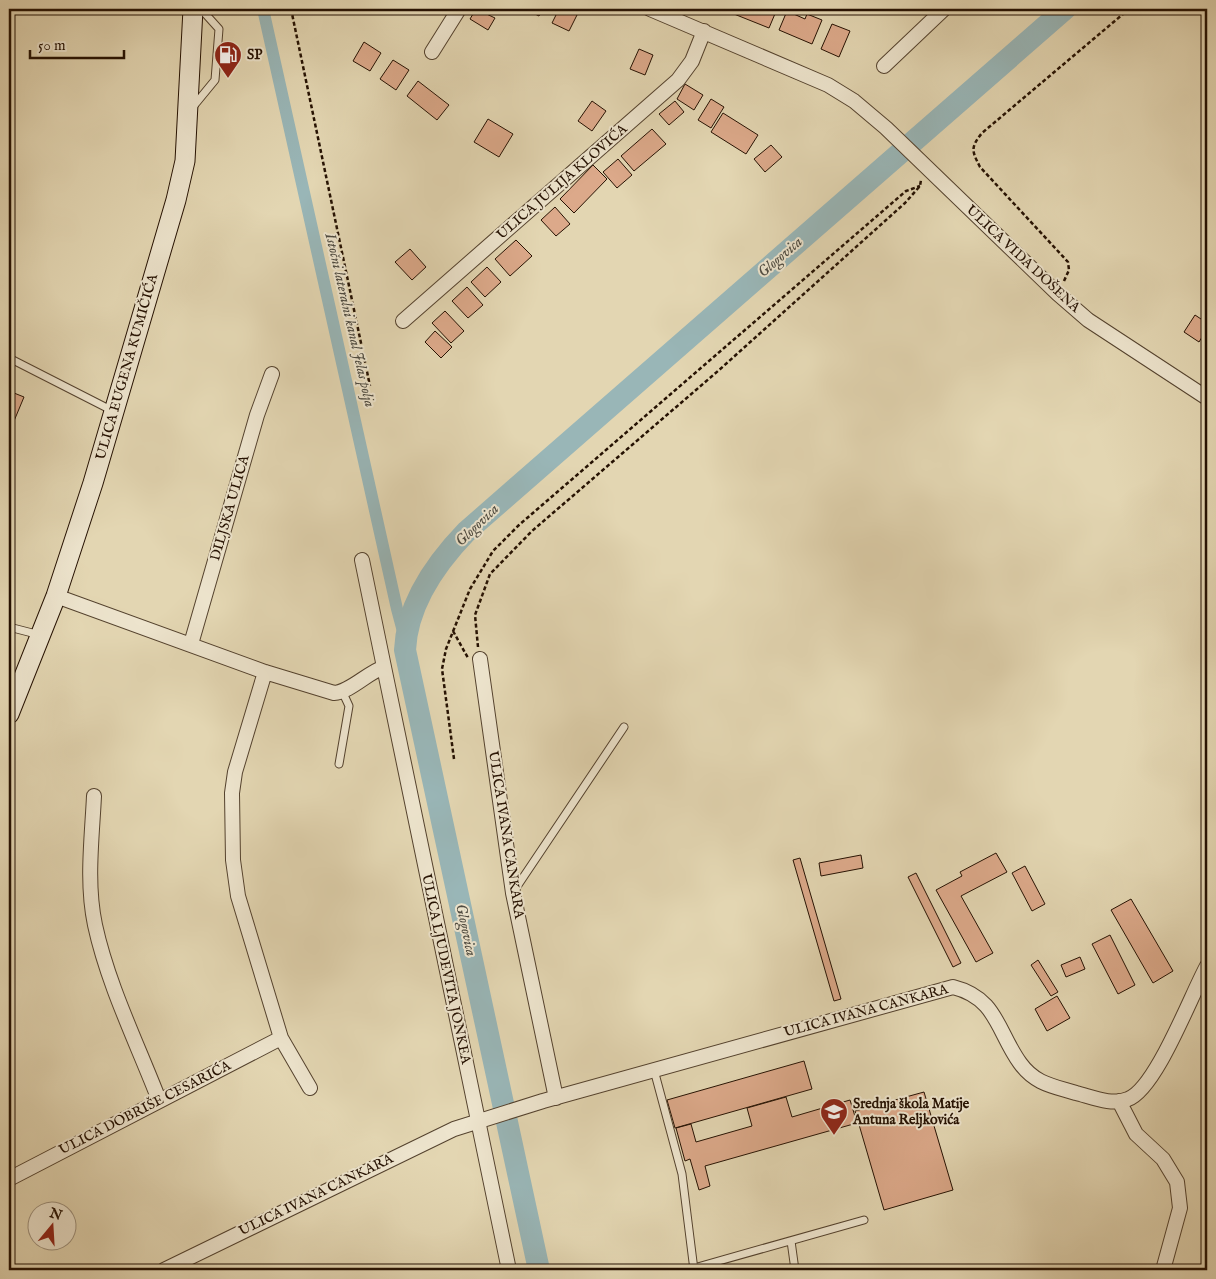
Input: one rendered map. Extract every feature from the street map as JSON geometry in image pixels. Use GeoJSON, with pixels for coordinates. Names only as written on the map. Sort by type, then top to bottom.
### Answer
{"type":"FeatureCollection","features":[{"type":"Feature","properties":{"kind":"main road","name":"ULICA EUGENA KUMIČIĆA"},"geometry":{"type":"LineString","coordinates":[[9,714],[56,596],[114,412],[176,200],[185,161],[193,9]]}},
{"type":"Feature","properties":{"kind":"street"},"geometry":{"type":"LineString","coordinates":[[432,52],[458,9]]}},
{"type":"Feature","properties":{"kind":"street","name":"ULICA VIDA DOŠENA"},"geometry":{"type":"LineString","coordinates":[[650,9],[828,85],[854,101],[886,128],[1058,294],[1088,320],[1207,398]]}},
{"type":"Feature","properties":{"kind":"street"},"geometry":{"type":"LineString","coordinates":[[884,66],[944,9]]}},
{"type":"Feature","properties":{"kind":"street","name":"ULICA JULIJA KLOVIĆA"},"geometry":{"type":"LineString","coordinates":[[403,321],[678,80],[692,61],[704,31]]}},
{"type":"Feature","properties":{"kind":"street","name":"DILJSKA ULICA"},"geometry":{"type":"LineString","coordinates":[[191,644],[257,414],[272,374]]}},
{"type":"Feature","properties":{"kind":"street","name":"ULICA LJUDEVITA JONKEA"},"geometry":{"type":"LineString","coordinates":[[362,560],[481,1119],[509,1270]]}},
{"type":"Feature","properties":{"kind":"street"},"geometry":{"type":"LineString","coordinates":[[56,596],[265,672],[324,691],[343,693],[370,672],[384,667]]}},
{"type":"Feature","properties":{"kind":"street","name":"ULICA IVANA CANKARA"},"geometry":{"type":"LineString","coordinates":[[480,658],[513,893],[549,1099]]}},
{"type":"Feature","properties":{"kind":"street"},"geometry":{"type":"LineString","coordinates":[[265,672],[235,772],[232,793],[232,860],[238,896],[281,1038],[310,1088]]}},
{"type":"Feature","properties":{"kind":"street"},"geometry":{"type":"LineString","coordinates":[[94,796],[90,878],[94,924],[105,962],[159,1100]]}},
{"type":"Feature","properties":{"kind":"street"},"geometry":{"type":"LineString","coordinates":[[1163,1270],[1180,1208],[1177,1182],[1163,1158],[1136,1134],[1119,1101],[1134,1096],[1157,1069],[1207,966]]}},
{"type":"Feature","properties":{"kind":"street","name":"ULICA IVANA CANKARA"},"geometry":{"type":"LineString","coordinates":[[164,1270],[431,1138],[481,1119],[952,986],[963,989],[988,1005],[1021,1064],[1039,1082],[1105,1100],[1119,1101]]}},
{"type":"Feature","properties":{"kind":"street","name":"ULICA DOBRIŠE CESARIĆA"},"geometry":{"type":"LineString","coordinates":[[9,1179],[281,1038]]}},
{"type":"Feature","properties":{"kind":"lane"},"geometry":{"type":"LineString","coordinates":[[188,112],[215,80],[219,29],[202,9]]}},
{"type":"Feature","properties":{"kind":"lane"},"geometry":{"type":"LineString","coordinates":[[9,358],[114,412]]}},
{"type":"Feature","properties":{"kind":"lane"},"geometry":{"type":"LineString","coordinates":[[9,627],[40,635]]}},
{"type":"Feature","properties":{"kind":"lane"},"geometry":{"type":"LineString","coordinates":[[339,764],[349,706],[343,693]]}},
{"type":"Feature","properties":{"kind":"lane"},"geometry":{"type":"LineString","coordinates":[[513,893],[624,727]]}},
{"type":"Feature","properties":{"kind":"lane"},"geometry":{"type":"LineString","coordinates":[[654,1070],[682,1174],[694,1269],[864,1220]]}},
{"type":"Feature","properties":{"kind":"lane"},"geometry":{"type":"LineString","coordinates":[[791,1241],[795,1270]]}},
{"type":"Feature","properties":{"kind":"path"},"geometry":{"type":"LineString","coordinates":[[292,9],[370,386]]}},
{"type":"Feature","properties":{"kind":"path"},"geometry":{"type":"LineString","coordinates":[[1058,294],[1069,270],[1068,262],[980,167],[972,152],[982,133],[1129,9]]}},
{"type":"Feature","properties":{"kind":"path"},"geometry":{"type":"LineString","coordinates":[[480,658],[475,615],[490,574],[532,531],[718,371],[905,203],[920,186],[926,166]]}},
{"type":"Feature","properties":{"kind":"path"},"geometry":{"type":"LineString","coordinates":[[454,759],[442,669],[446,649],[470,589],[493,551],[519,526],[906,191],[920,186]]}},
{"type":"Feature","properties":{"kind":"building"},"geometry":{"type":"Polygon","coordinates":[[[476,9],[495,18],[488,30],[470,19],[476,9]]]}},
{"type":"Feature","properties":{"kind":"building"},"geometry":{"type":"Polygon","coordinates":[[[525,9],[543,9],[539,16],[525,9]]]}},
{"type":"Feature","properties":{"kind":"building"},"geometry":{"type":"Polygon","coordinates":[[[559,9],[569,9],[578,13],[569,31],[552,23],[559,9]]]}},
{"type":"Feature","properties":{"kind":"building"},"geometry":{"type":"Polygon","coordinates":[[[736,9],[777,9],[769,28],[734,14],[736,9]]]}},
{"type":"Feature","properties":{"kind":"building"},"geometry":{"type":"Polygon","coordinates":[[[787,11],[805,19],[807,14],[822,20],[812,44],[779,30],[787,11]]]}},
{"type":"Feature","properties":{"kind":"building"},"geometry":{"type":"Polygon","coordinates":[[[832,24],[850,31],[839,57],[821,49],[832,24]]]}},
{"type":"Feature","properties":{"kind":"building"},"geometry":{"type":"Polygon","coordinates":[[[364,42],[381,53],[370,71],[353,61],[364,42]]]}},
{"type":"Feature","properties":{"kind":"building"},"geometry":{"type":"Polygon","coordinates":[[[639,49],[653,55],[645,75],[630,69],[639,49]]]}},
{"type":"Feature","properties":{"kind":"building"},"geometry":{"type":"Polygon","coordinates":[[[393,60],[409,70],[396,90],[380,79],[393,60]]]}},
{"type":"Feature","properties":{"kind":"building"},"geometry":{"type":"Polygon","coordinates":[[[418,81],[449,105],[437,120],[407,96],[418,81]]]}},
{"type":"Feature","properties":{"kind":"building"},"geometry":{"type":"Polygon","coordinates":[[[685,84],[703,95],[694,110],[677,99],[685,84]]]}},
{"type":"Feature","properties":{"kind":"building"},"geometry":{"type":"Polygon","coordinates":[[[711,99],[724,107],[711,128],[698,120],[711,99]]]}},
{"type":"Feature","properties":{"kind":"building"},"geometry":{"type":"Polygon","coordinates":[[[592,101],[606,111],[592,131],[578,121],[592,101]]]}},
{"type":"Feature","properties":{"kind":"building"},"geometry":{"type":"Polygon","coordinates":[[[675,101],[684,112],[669,125],[659,114],[675,101]]]}},
{"type":"Feature","properties":{"kind":"building"},"geometry":{"type":"Polygon","coordinates":[[[723,113],[758,135],[746,154],[711,132],[723,113]]]}},
{"type":"Feature","properties":{"kind":"building"},"geometry":{"type":"Polygon","coordinates":[[[488,119],[513,134],[499,157],[474,142],[488,119]]]}},
{"type":"Feature","properties":{"kind":"building"},"geometry":{"type":"Polygon","coordinates":[[[652,129],[666,144],[634,171],[621,156],[652,129]]]}},
{"type":"Feature","properties":{"kind":"building"},"geometry":{"type":"Polygon","coordinates":[[[771,145],[782,157],[765,172],[754,159],[771,145]]]}},
{"type":"Feature","properties":{"kind":"building"},"geometry":{"type":"Polygon","coordinates":[[[618,159],[632,175],[617,188],[603,172],[618,159]]]}},
{"type":"Feature","properties":{"kind":"building"},"geometry":{"type":"Polygon","coordinates":[[[593,165],[607,179],[574,213],[560,199],[593,165]]]}},
{"type":"Feature","properties":{"kind":"building"},"geometry":{"type":"Polygon","coordinates":[[[555,207],[570,224],[556,236],[541,220],[555,207]]]}},
{"type":"Feature","properties":{"kind":"building"},"geometry":{"type":"Polygon","coordinates":[[[516,240],[532,256],[510,276],[495,259],[516,240]]]}},
{"type":"Feature","properties":{"kind":"building"},"geometry":{"type":"Polygon","coordinates":[[[410,249],[426,267],[412,280],[395,262],[410,249]]]}},
{"type":"Feature","properties":{"kind":"building"},"geometry":{"type":"Polygon","coordinates":[[[487,267],[501,282],[485,297],[471,282],[487,267]]]}},
{"type":"Feature","properties":{"kind":"building"},"geometry":{"type":"Polygon","coordinates":[[[467,287],[483,305],[468,318],[452,301],[467,287]]]}},
{"type":"Feature","properties":{"kind":"building"},"geometry":{"type":"Polygon","coordinates":[[[445,311],[464,331],[451,343],[432,323],[445,311]]]}},
{"type":"Feature","properties":{"kind":"building"},"geometry":{"type":"Polygon","coordinates":[[[1195,315],[1207,323],[1207,329],[1199,342],[1184,332],[1195,315]]]}},
{"type":"Feature","properties":{"kind":"building"},"geometry":{"type":"Polygon","coordinates":[[[435,331],[452,347],[441,358],[425,342],[435,331]]]}},
{"type":"Feature","properties":{"kind":"building"},"geometry":{"type":"Polygon","coordinates":[[[9,391],[24,397],[9,433],[9,391]]]}},
{"type":"Feature","properties":{"kind":"building"},"geometry":{"type":"Polygon","coordinates":[[[996,853],[1007,872],[961,896],[993,953],[976,962],[936,890],[962,876],[960,872],[996,853]]]}},
{"type":"Feature","properties":{"kind":"building"},"geometry":{"type":"Polygon","coordinates":[[[861,855],[863,868],[821,876],[819,863],[861,855]]]}},
{"type":"Feature","properties":{"kind":"building"},"geometry":{"type":"Polygon","coordinates":[[[800,858],[841,999],[834,1001],[793,860],[800,858]]]}},
{"type":"Feature","properties":{"kind":"building"},"geometry":{"type":"Polygon","coordinates":[[[1025,866],[1045,904],[1032,911],[1012,873],[1025,866]]]}},
{"type":"Feature","properties":{"kind":"building"},"geometry":{"type":"Polygon","coordinates":[[[916,873],[961,963],[953,967],[908,877],[916,873]]]}},
{"type":"Feature","properties":{"kind":"building"},"geometry":{"type":"Polygon","coordinates":[[[1131,899],[1173,971],[1153,983],[1111,910],[1131,899]]]}},
{"type":"Feature","properties":{"kind":"building"},"geometry":{"type":"Polygon","coordinates":[[[1110,935],[1135,985],[1118,994],[1092,944],[1110,935]]]}},
{"type":"Feature","properties":{"kind":"building"},"geometry":{"type":"Polygon","coordinates":[[[1080,957],[1085,969],[1066,977],[1061,965],[1080,957]]]}},
{"type":"Feature","properties":{"kind":"building"},"geometry":{"type":"Polygon","coordinates":[[[1038,960],[1058,992],[1051,996],[1031,965],[1038,960]]]}},
{"type":"Feature","properties":{"kind":"building"},"geometry":{"type":"Polygon","coordinates":[[[1057,996],[1070,1018],[1047,1031],[1035,1009],[1057,996]]]}},
{"type":"Feature","properties":{"kind":"building"},"geometry":{"type":"Polygon","coordinates":[[[804,1061],[812,1089],[675,1128],[667,1100],[804,1061]]]}},
{"type":"Feature","properties":{"kind":"building"},"geometry":{"type":"Polygon","coordinates":[[[924,1092],[953,1190],[884,1210],[855,1111],[924,1092]]]}},
{"type":"Feature","properties":{"kind":"building"},"geometry":{"type":"Polygon","coordinates":[[[786,1097],[792,1117],[850,1100],[857,1123],[705,1166],[710,1186],[699,1190],[690,1159],[685,1161],[676,1128],[691,1124],[696,1142],[752,1126],[747,1108],[786,1097]]]}},
{"type":"Feature","properties":{"kind":"waterway","name":"Istočni lateralni kanal Jelas polja"},"geometry":{"type":"LineString","coordinates":[[263,9],[405,639]]}},
{"type":"Feature","properties":{"kind":"waterway","name":"Glogovica"},"geometry":{"type":"LineString","coordinates":[[539,1270],[405,650],[411,616],[435,570],[467,531],[1065,9]]}},
{"type":"Feature","properties":{"kind":"place","name":"SP"},"geometry":{"type":"Point","coordinates":[228,79]}},
{"type":"Feature","properties":{"kind":"place","name":"Srednja škola Matije Antuna Reljkovića"},"geometry":{"type":"Point","coordinates":[834,1136]}}]}
